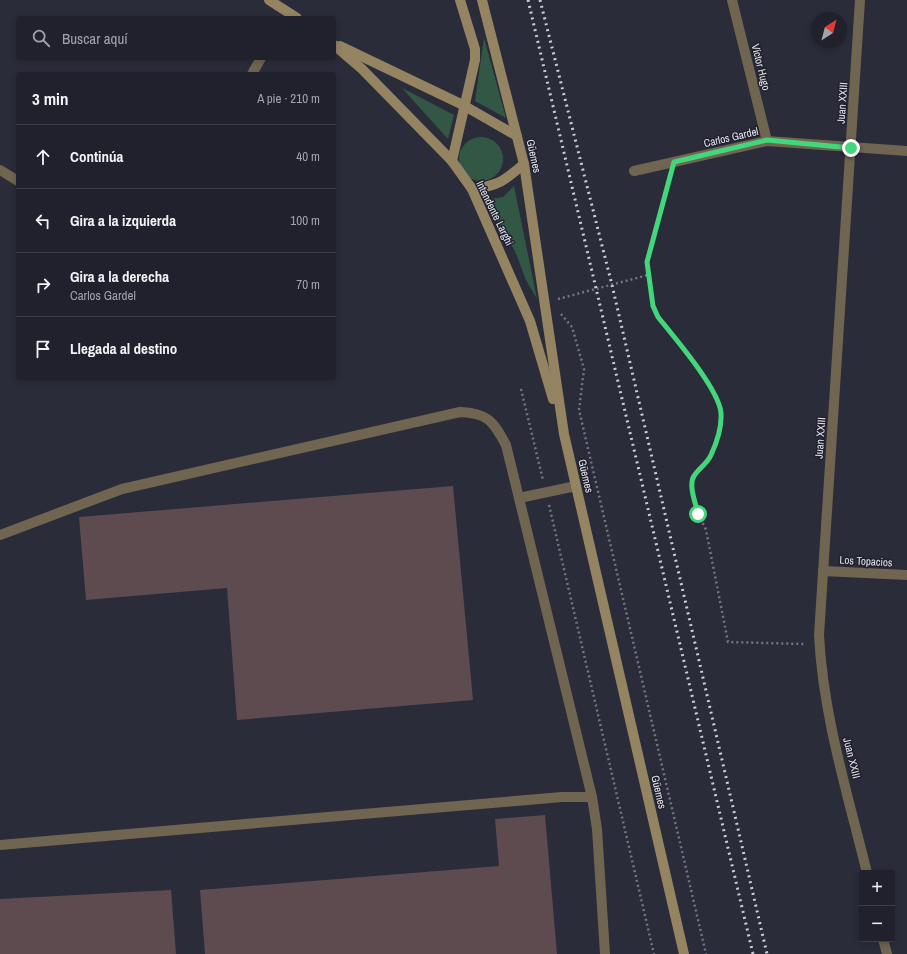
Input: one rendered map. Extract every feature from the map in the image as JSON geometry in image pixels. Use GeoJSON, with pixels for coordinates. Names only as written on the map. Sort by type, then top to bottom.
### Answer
{"type":"FeatureCollection","features":[{"type":"Feature","properties":{"kind":"main road"},"geometry":{"type":"LineString","coordinates":[[269,0],[286,15]]}},
{"type":"Feature","properties":{"kind":"main road"},"geometry":{"type":"LineString","coordinates":[[452,160],[463,105],[473,68],[475,49],[460,0]]}},
{"type":"Feature","properties":{"kind":"main road","name":"Güemes"},"geometry":{"type":"LineString","coordinates":[[482,0],[524,164],[564,434],[684,954]]}},
{"type":"Feature","properties":{"kind":"main road"},"geometry":{"type":"LineString","coordinates":[[336,45],[463,105],[517,136]]}},
{"type":"Feature","properties":{"kind":"main road","name":"Intendente Larghi"},"geometry":{"type":"LineString","coordinates":[[336,46],[362,69],[452,160],[472,189],[530,321],[564,434]]}},
{"type":"Feature","properties":{"kind":"main road"},"geometry":{"type":"LineString","coordinates":[[472,189],[490,187],[502,182],[524,164]]}},
{"type":"Feature","properties":{"kind":"street","name":"Víctor Hugo"},"geometry":{"type":"LineString","coordinates":[[732,0],[767,140]]}},
{"type":"Feature","properties":{"kind":"street","name":"Juan XXIII"},"geometry":{"type":"LineString","coordinates":[[860,0],[819,634],[821,668],[827,708],[866,870]]}},
{"type":"Feature","properties":{"kind":"street"},"geometry":{"type":"LineString","coordinates":[[253,72],[260,60]]}},
{"type":"Feature","properties":{"kind":"street","name":"Carlos Gardel"},"geometry":{"type":"LineString","coordinates":[[634,171],[767,140],[851,148],[907,151]]}},
{"type":"Feature","properties":{"kind":"street"},"geometry":{"type":"LineString","coordinates":[[0,170],[16,180]]}},
{"type":"Feature","properties":{"kind":"street"},"geometry":{"type":"LineString","coordinates":[[0,535],[122,489],[460,412],[478,413],[495,425],[506,445],[592,797],[596,829],[605,954]]}},
{"type":"Feature","properties":{"kind":"street"},"geometry":{"type":"LineString","coordinates":[[519,498],[576,486]]}},
{"type":"Feature","properties":{"kind":"street","name":"Los Topacios"},"geometry":{"type":"LineString","coordinates":[[823,571],[907,575]]}},
{"type":"Feature","properties":{"kind":"street"},"geometry":{"type":"LineString","coordinates":[[0,845],[562,798],[592,797]]}},
{"type":"Feature","properties":{"kind":"street"},"geometry":{"type":"LineString","coordinates":[[884,942],[887,954]]}},
{"type":"Feature","properties":{"kind":"path"},"geometry":{"type":"LineString","coordinates":[[674,162],[647,262],[648,275],[653,306],[658,317],[677,341],[719,402],[721,413],[720,427],[716,443],[709,461],[694,475],[691,482],[698,514],[704,522],[706,530],[728,642],[804,644]]}},
{"type":"Feature","properties":{"kind":"path"},"geometry":{"type":"LineString","coordinates":[[558,299],[648,275]]}},
{"type":"Feature","properties":{"kind":"path"},"geometry":{"type":"LineString","coordinates":[[557,292],[561,314],[572,326],[584,369],[579,410],[706,954]]}},
{"type":"Feature","properties":{"kind":"path"},"geometry":{"type":"LineString","coordinates":[[521,389],[654,954]]}},
{"type":"Feature","properties":{"kind":"green space"},"geometry":{"type":"Polygon","coordinates":[[[484,38],[506,118],[475,101],[484,38]]]}},
{"type":"Feature","properties":{"kind":"green space"},"geometry":{"type":"Polygon","coordinates":[[[402,88],[454,115],[448,139],[402,88]]]}},
{"type":"Feature","properties":{"kind":"green space"},"geometry":{"type":"Polygon","coordinates":[[[481,137],[493,141],[499,147],[503,159],[499,171],[493,177],[481,181],[469,177],[463,171],[459,159],[463,147],[469,141],[481,137]]]}},
{"type":"Feature","properties":{"kind":"green space"},"geometry":{"type":"Polygon","coordinates":[[[514,186],[537,299],[526,280],[515,251],[485,200],[503,197],[514,186]]]}},
{"type":"Feature","properties":{"kind":"building"},"geometry":{"type":"Polygon","coordinates":[[[453,486],[473,700],[237,720],[227,588],[86,600],[79,517],[453,486]]]}},
{"type":"Feature","properties":{"kind":"building"},"geometry":{"type":"Polygon","coordinates":[[[545,815],[557,954],[205,954],[200,890],[499,866],[495,819],[545,815]]]}},
{"type":"Feature","properties":{"kind":"building"},"geometry":{"type":"Polygon","coordinates":[[[171,890],[176,954],[0,954],[0,899],[171,890]]]}},
{"type":"Feature","properties":{"kind":"railway"},"geometry":{"type":"LineString","coordinates":[[528,0],[753,954]]}},
{"type":"Feature","properties":{"kind":"railway"},"geometry":{"type":"LineString","coordinates":[[540,0],[612,285],[767,954]]}},
{"type":"Feature","properties":{"kind":"route"},"geometry":{"type":"LineString","coordinates":[[698,514],[691,482],[694,475],[709,461],[716,443],[720,427],[721,413],[719,402],[708,384],[658,317],[653,306],[647,262],[674,162],[767,140],[851,148]]}}]}
